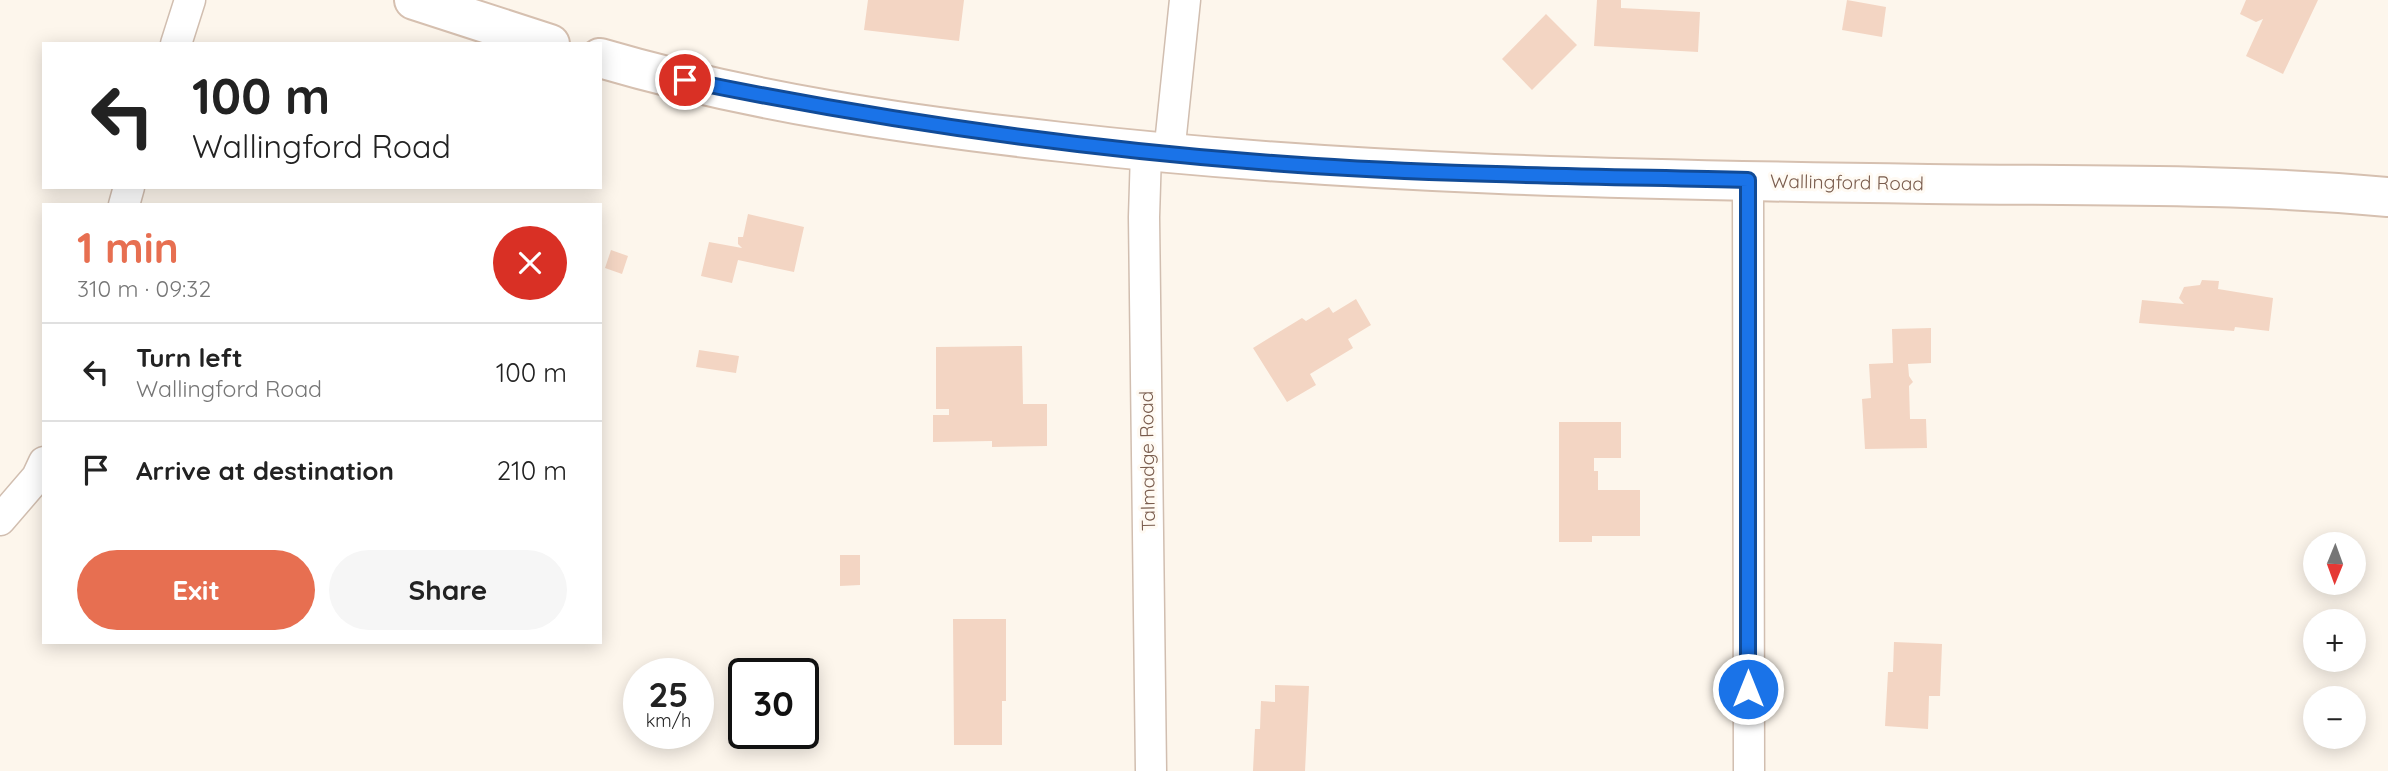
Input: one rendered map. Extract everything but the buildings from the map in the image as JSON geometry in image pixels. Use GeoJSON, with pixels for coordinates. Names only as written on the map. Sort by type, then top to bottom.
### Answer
{"type":"FeatureCollection","features":[{"type":"Feature","properties":{"kind":"street"},"geometry":{"type":"LineString","coordinates":[[177,42],[190,0]]}},
{"type":"Feature","properties":{"kind":"street"},"geometry":{"type":"LineString","coordinates":[[414,0],[544,42]]}},
{"type":"Feature","properties":{"kind":"street","name":"Talmadge Road"},"geometry":{"type":"LineString","coordinates":[[1151,771],[1144,217],[1185,0]]}},
{"type":"Feature","properties":{"kind":"street","name":"Wallingford Road"},"geometry":{"type":"LineString","coordinates":[[602,59],[685,80],[841,111],[978,133],[1157,153],[1363,168],[1748,180],[2229,190],[2388,197]]}},
{"type":"Feature","properties":{"kind":"street"},"geometry":{"type":"LineString","coordinates":[[1748,180],[1749,771]]}},
{"type":"Feature","properties":{"kind":"street"},"geometry":{"type":"LineString","coordinates":[[0,520],[37,477],[42,466]]}},
{"type":"Feature","properties":{"kind":"route"},"geometry":{"type":"LineString","coordinates":[[685,80],[841,111],[978,133],[1146,152],[1363,168],[1748,180],[1748,689]]}}]}
